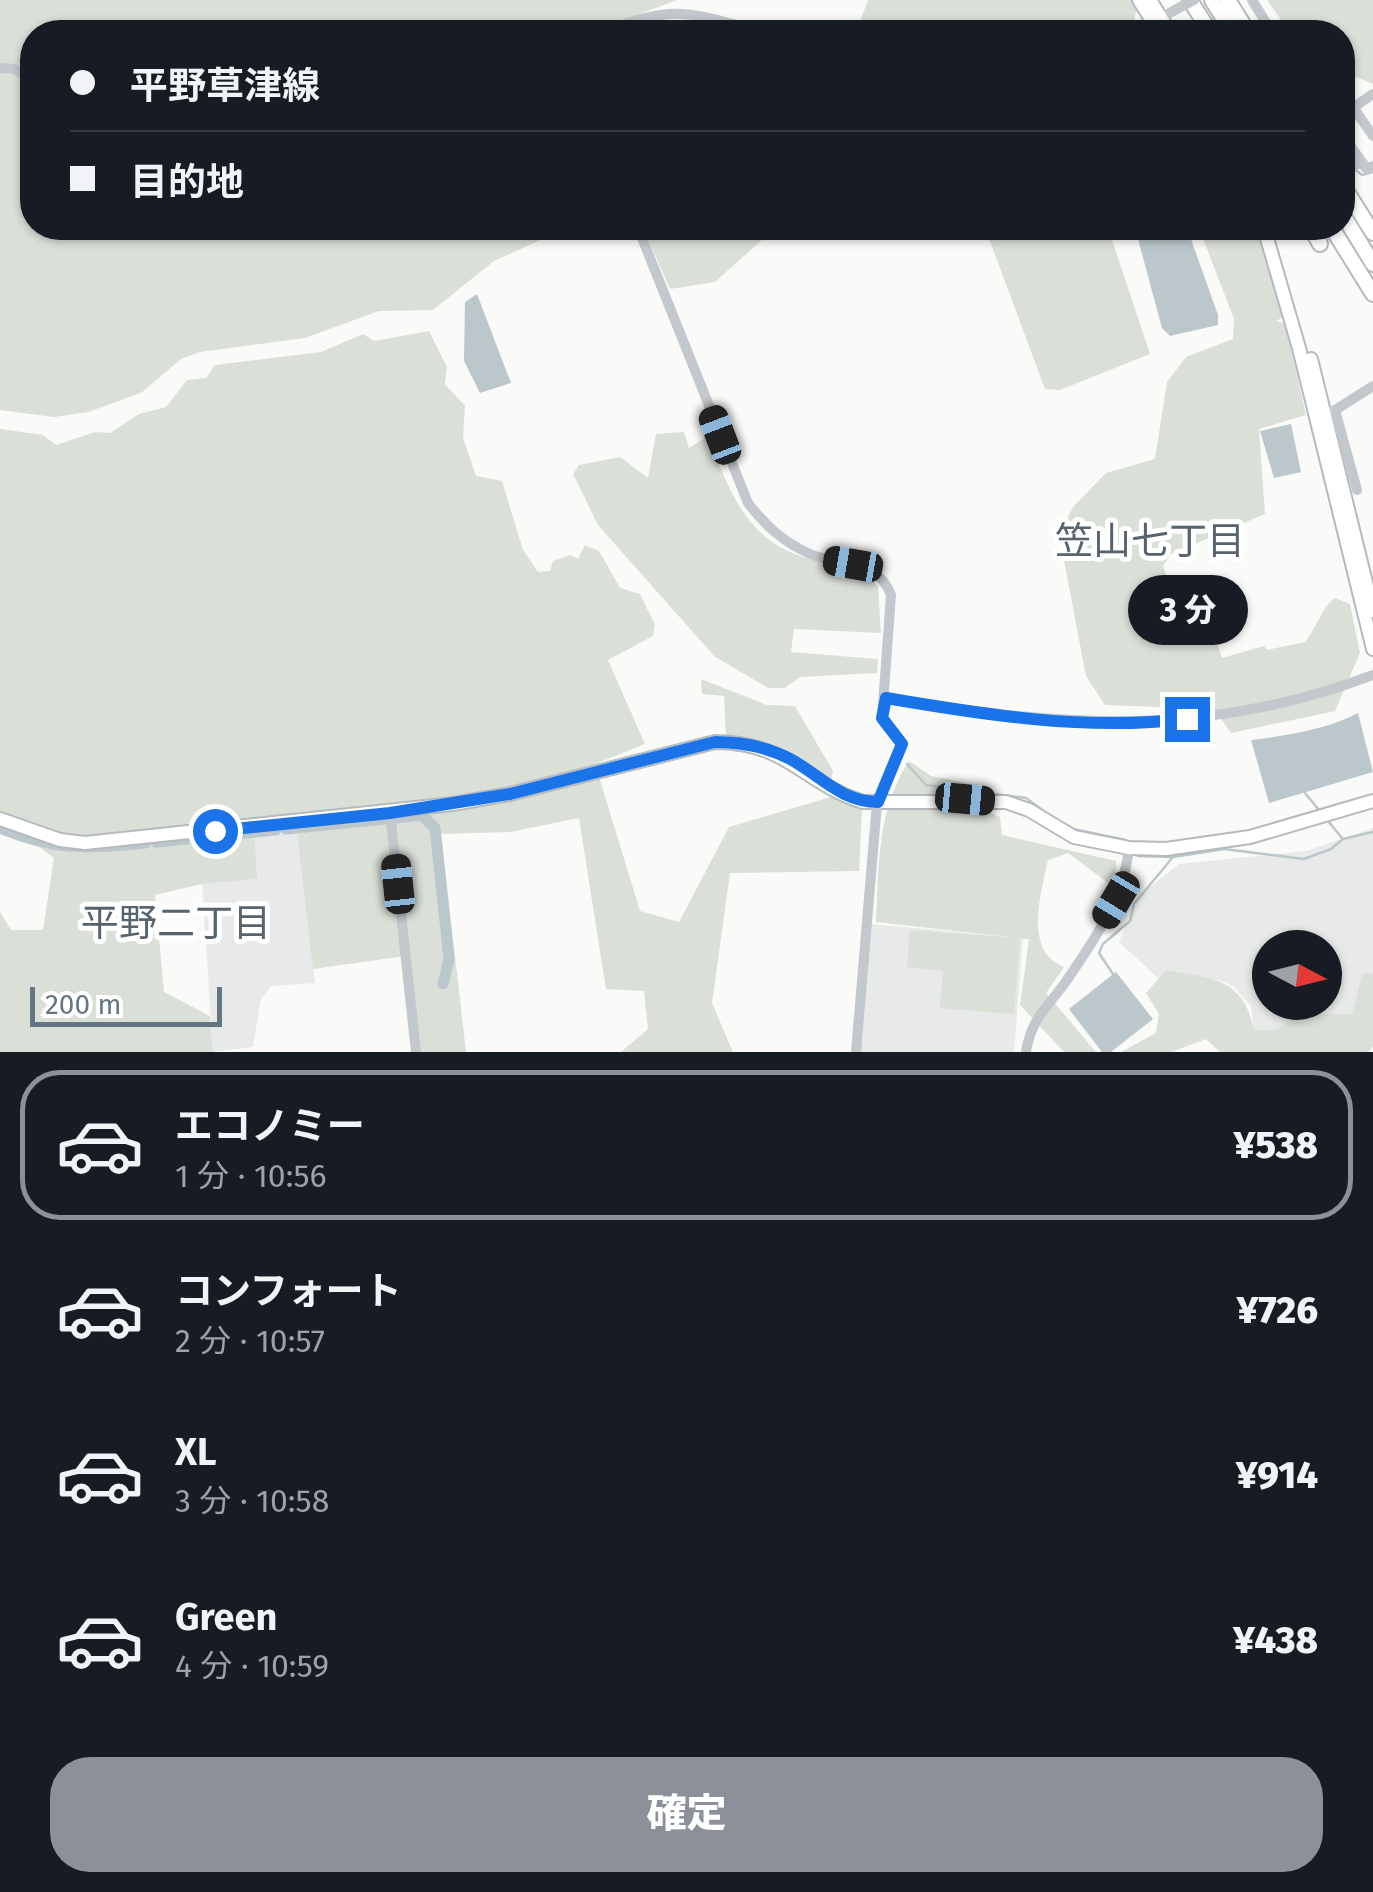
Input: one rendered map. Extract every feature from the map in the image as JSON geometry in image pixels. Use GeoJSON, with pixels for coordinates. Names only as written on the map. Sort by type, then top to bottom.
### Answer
{"type":"FeatureCollection","features":[{"type":"Feature","properties":{"kind":"highway"},"geometry":{"type":"LineString","coordinates":[[1355,205],[1373,234]]}},
{"type":"Feature","properties":{"kind":"highway"},"geometry":{"type":"LineString","coordinates":[[1355,234],[1373,264]]}},
{"type":"Feature","properties":{"kind":"highway"},"geometry":{"type":"LineString","coordinates":[[1318,240],[1320,244]]}},
{"type":"Feature","properties":{"kind":"highway"},"geometry":{"type":"LineString","coordinates":[[1339,240],[1373,294]]}},
{"type":"Feature","properties":{"kind":"main road"},"geometry":{"type":"LineString","coordinates":[[1139,0],[1161,20]]}},
{"type":"Feature","properties":{"kind":"main road"},"geometry":{"type":"LineString","coordinates":[[1268,240],[1326,415],[1373,648]]}},
{"type":"Feature","properties":{"kind":"main road"},"geometry":{"type":"LineString","coordinates":[[1275,240],[1326,415],[1373,611]]}},
{"type":"Feature","properties":{"kind":"main road"},"geometry":{"type":"LineString","coordinates":[[0,819],[60,840],[85,843],[390,813],[510,794],[715,742],[740,742],[781,754],[844,796],[878,802],[1006,802],[1029,810],[1074,837],[1129,848],[1183,848],[1250,837],[1373,801]]}},
{"type":"Feature","properties":{"kind":"street"},"geometry":{"type":"LineString","coordinates":[[1163,20],[1192,0]]}},
{"type":"Feature","properties":{"kind":"street"},"geometry":{"type":"LineString","coordinates":[[631,20],[671,11],[710,20]]}},
{"type":"Feature","properties":{"kind":"street"},"geometry":{"type":"LineString","coordinates":[[1355,109],[1373,136]]}},
{"type":"Feature","properties":{"kind":"street"},"geometry":{"type":"LineString","coordinates":[[643,240],[748,503],[790,544],[826,560],[867,567],[886,583],[891,612],[882,718],[902,744],[878,802],[856,1052]]}},
{"type":"Feature","properties":{"kind":"street"},"geometry":{"type":"LineString","coordinates":[[1358,490],[1326,415],[1373,386]]}},
{"type":"Feature","properties":{"kind":"street"},"geometry":{"type":"LineString","coordinates":[[886,698],[1028,719],[1139,724],[1270,705],[1373,675]]}},
{"type":"Feature","properties":{"kind":"street"},"geometry":{"type":"LineString","coordinates":[[390,813],[416,1052]]}},
{"type":"Feature","properties":{"kind":"street"},"geometry":{"type":"LineString","coordinates":[[1026,1052],[1034,1018],[1069,978],[1124,886],[1129,848]]}},
{"type":"Feature","properties":{"kind":"shaded area"},"geometry":{"type":"Polygon","coordinates":[[[0,0],[677,0],[623,20],[20,20],[20,240],[540,240],[494,261],[433,310],[379,311],[305,338],[200,352],[181,359],[141,393],[88,412],[54,417],[0,410],[0,0]]]}},
{"type":"Feature","properties":{"kind":"shaded area"},"geometry":{"type":"Polygon","coordinates":[[[868,0],[1138,0],[1135,20],[861,19],[868,0]]]}},
{"type":"Feature","properties":{"kind":"shaded area"},"geometry":{"type":"Polygon","coordinates":[[[1267,0],[1373,0],[1373,84],[1355,77],[1355,20],[1281,20],[1267,0]]]}},
{"type":"Feature","properties":{"kind":"shaded area"},"geometry":{"type":"Polygon","coordinates":[[[648,240],[762,240],[715,282],[670,289],[648,240]]]}},
{"type":"Feature","properties":{"kind":"shaded area"},"geometry":{"type":"Polygon","coordinates":[[[989,240],[1112,240],[1150,354],[1060,390],[1045,389],[989,240]]]}},
{"type":"Feature","properties":{"kind":"shaded area"},"geometry":{"type":"Polygon","coordinates":[[[1138,240],[1191,240],[1218,325],[1170,336],[1162,328],[1138,240]]]}},
{"type":"Feature","properties":{"kind":"shaded area"},"geometry":{"type":"Polygon","coordinates":[[[1204,240],[1261,240],[1285,316],[1276,321],[1285,323],[1306,415],[1259,429],[1265,514],[1171,554],[1163,566],[1182,617],[1211,624],[1222,658],[1264,646],[1267,650],[1305,642],[1335,598],[1350,604],[1360,653],[1335,711],[1231,733],[1214,709],[1105,705],[1086,676],[1059,534],[1073,507],[1106,473],[1155,459],[1167,382],[1186,357],[1233,339],[1234,319],[1204,240]]]}},
{"type":"Feature","properties":{"kind":"shaded area"},"geometry":{"type":"Polygon","coordinates":[[[477,294],[511,383],[480,393],[464,361],[465,302],[477,294]]]}},
{"type":"Feature","properties":{"kind":"shaded area"},"geometry":{"type":"Polygon","coordinates":[[[429,331],[447,367],[445,384],[465,406],[463,438],[476,476],[502,481],[523,550],[538,572],[550,571],[553,561],[570,555],[578,559],[585,545],[599,551],[620,588],[640,594],[655,625],[653,636],[608,660],[645,744],[595,764],[640,911],[679,922],[729,827],[834,796],[862,810],[859,871],[730,873],[712,1003],[733,1052],[621,1052],[648,1029],[644,991],[606,989],[579,818],[510,832],[441,834],[466,1052],[416,1052],[405,956],[313,969],[296,824],[254,828],[257,879],[202,884],[155,895],[164,992],[210,1016],[213,1052],[0,1052],[0,912],[11,930],[43,930],[54,858],[0,818],[0,429],[43,435],[56,445],[95,432],[110,433],[139,414],[166,407],[187,380],[206,378],[215,365],[321,352],[363,334],[374,341],[429,331]]]}},
{"type":"Feature","properties":{"kind":"shaded area"},"geometry":{"type":"Polygon","coordinates":[[[1291,424],[1301,472],[1274,478],[1260,431],[1291,424]]]}},
{"type":"Feature","properties":{"kind":"shaded area"},"geometry":{"type":"Polygon","coordinates":[[[684,432],[689,448],[708,436],[732,493],[754,526],[768,539],[806,558],[852,571],[878,586],[881,633],[794,629],[791,652],[878,659],[877,673],[800,677],[785,688],[768,688],[714,656],[598,525],[573,474],[579,465],[620,457],[648,478],[656,434],[684,432]]]}},
{"type":"Feature","properties":{"kind":"shaded area"},"geometry":{"type":"Polygon","coordinates":[[[701,679],[767,705],[795,706],[833,771],[831,780],[768,745],[726,737],[724,696],[702,694],[701,679]]]}},
{"type":"Feature","properties":{"kind":"shaded area"},"geometry":{"type":"Polygon","coordinates":[[[1358,713],[1373,772],[1269,803],[1251,740],[1320,728],[1358,713]]]}},
{"type":"Feature","properties":{"kind":"shaded area"},"geometry":{"type":"Polygon","coordinates":[[[909,761],[931,776],[976,785],[974,806],[1000,817],[1002,835],[1116,861],[1115,888],[1068,853],[1048,860],[1039,905],[1043,948],[1064,967],[1046,993],[1096,1052],[1064,1052],[1020,1005],[1029,939],[1020,939],[1014,1014],[940,1008],[943,971],[907,967],[910,930],[1018,938],[876,922],[885,818],[909,761]]]}},
{"type":"Feature","properties":{"kind":"shaded area"},"geometry":{"type":"Polygon","coordinates":[[[296,824],[315,983],[271,986],[261,999],[253,1047],[213,1052],[202,884],[256,879],[254,828],[296,824]]]}},
{"type":"Feature","properties":{"kind":"shaded area"},"geometry":{"type":"Polygon","coordinates":[[[1373,828],[1373,973],[1362,974],[1352,1014],[1342,1014],[1342,930],[1252,930],[1252,1014],[1251,1006],[1234,987],[1222,981],[1167,970],[1158,978],[1119,942],[1140,895],[1179,864],[1306,851],[1373,828]]]}},
{"type":"Feature","properties":{"kind":"shaded area"},"geometry":{"type":"Polygon","coordinates":[[[871,924],[1023,938],[1014,1052],[860,1052],[871,924]]]}},
{"type":"Feature","properties":{"kind":"shaded area"},"geometry":{"type":"Polygon","coordinates":[[[1166,970],[1212,979],[1234,990],[1249,1013],[1254,1030],[1276,1030],[1291,1020],[1342,1020],[1342,1014],[1352,1014],[1362,974],[1373,973],[1373,1047],[1368,1052],[1220,1052],[1206,1039],[1171,1052],[1121,1052],[1156,1033],[1159,1014],[1146,993],[1166,970]]]}},
{"type":"Feature","properties":{"kind":"shaded area"},"geometry":{"type":"Polygon","coordinates":[[[1116,972],[1153,1019],[1111,1052],[1102,1052],[1069,1009],[1116,972]]]}},
{"type":"Feature","properties":{"kind":"shaded area"},"geometry":{"type":"Polygon","coordinates":[[[1253,1020],[1291,1020],[1276,1030],[1254,1030],[1253,1020]]]}},
{"type":"Feature","properties":{"kind":"waterway"},"geometry":{"type":"LineString","coordinates":[[1356,170],[1362,175],[1373,172]]}},
{"type":"Feature","properties":{"kind":"waterway"},"geometry":{"type":"LineString","coordinates":[[907,764],[926,785],[1026,798],[1049,815]]}},
{"type":"Feature","properties":{"kind":"waterway"},"geometry":{"type":"LineString","coordinates":[[1305,793],[1319,810]]}},
{"type":"Feature","properties":{"kind":"waterway"},"geometry":{"type":"LineString","coordinates":[[396,818],[422,815],[435,828],[449,959],[443,984]]}},
{"type":"Feature","properties":{"kind":"waterway"},"geometry":{"type":"LineString","coordinates":[[286,829],[385,819]]}},
{"type":"Feature","properties":{"kind":"waterway"},"geometry":{"type":"LineString","coordinates":[[1328,821],[1342,838]]}},
{"type":"Feature","properties":{"kind":"waterway"},"geometry":{"type":"LineString","coordinates":[[0,828],[38,841],[72,846],[145,843]]}},
{"type":"Feature","properties":{"kind":"waterway"},"geometry":{"type":"LineString","coordinates":[[1073,829],[1126,840]]}},
{"type":"Feature","properties":{"kind":"waterway"},"geometry":{"type":"LineString","coordinates":[[156,842],[276,830]]}},
{"type":"Feature","properties":{"kind":"waterway"},"geometry":{"type":"LineString","coordinates":[[1113,974],[1099,953],[1103,944],[1130,921],[1134,904],[1173,857],[1224,849],[1304,859],[1331,849],[1343,839],[1373,832]]}},
{"type":"Feature","properties":{"kind":"waterway"},"geometry":{"type":"LineString","coordinates":[[1138,856],[1171,857]]}},
{"type":"Feature","properties":{"kind":"district","name":"笠山七丁目"},"geometry":{"type":"Point","coordinates":[1150,541]}},
{"type":"Feature","properties":{"kind":"district","name":"平野二丁目"},"geometry":{"type":"Point","coordinates":[176,923]}},
{"type":"Feature","properties":{"kind":"route"},"geometry":{"type":"LineString","coordinates":[[215,831],[390,813],[510,794],[715,742],[740,742],[781,754],[844,796],[878,802],[880,789],[902,744],[882,718],[886,698],[977,714],[1058,721],[1122,724],[1187,719]]}}]}
